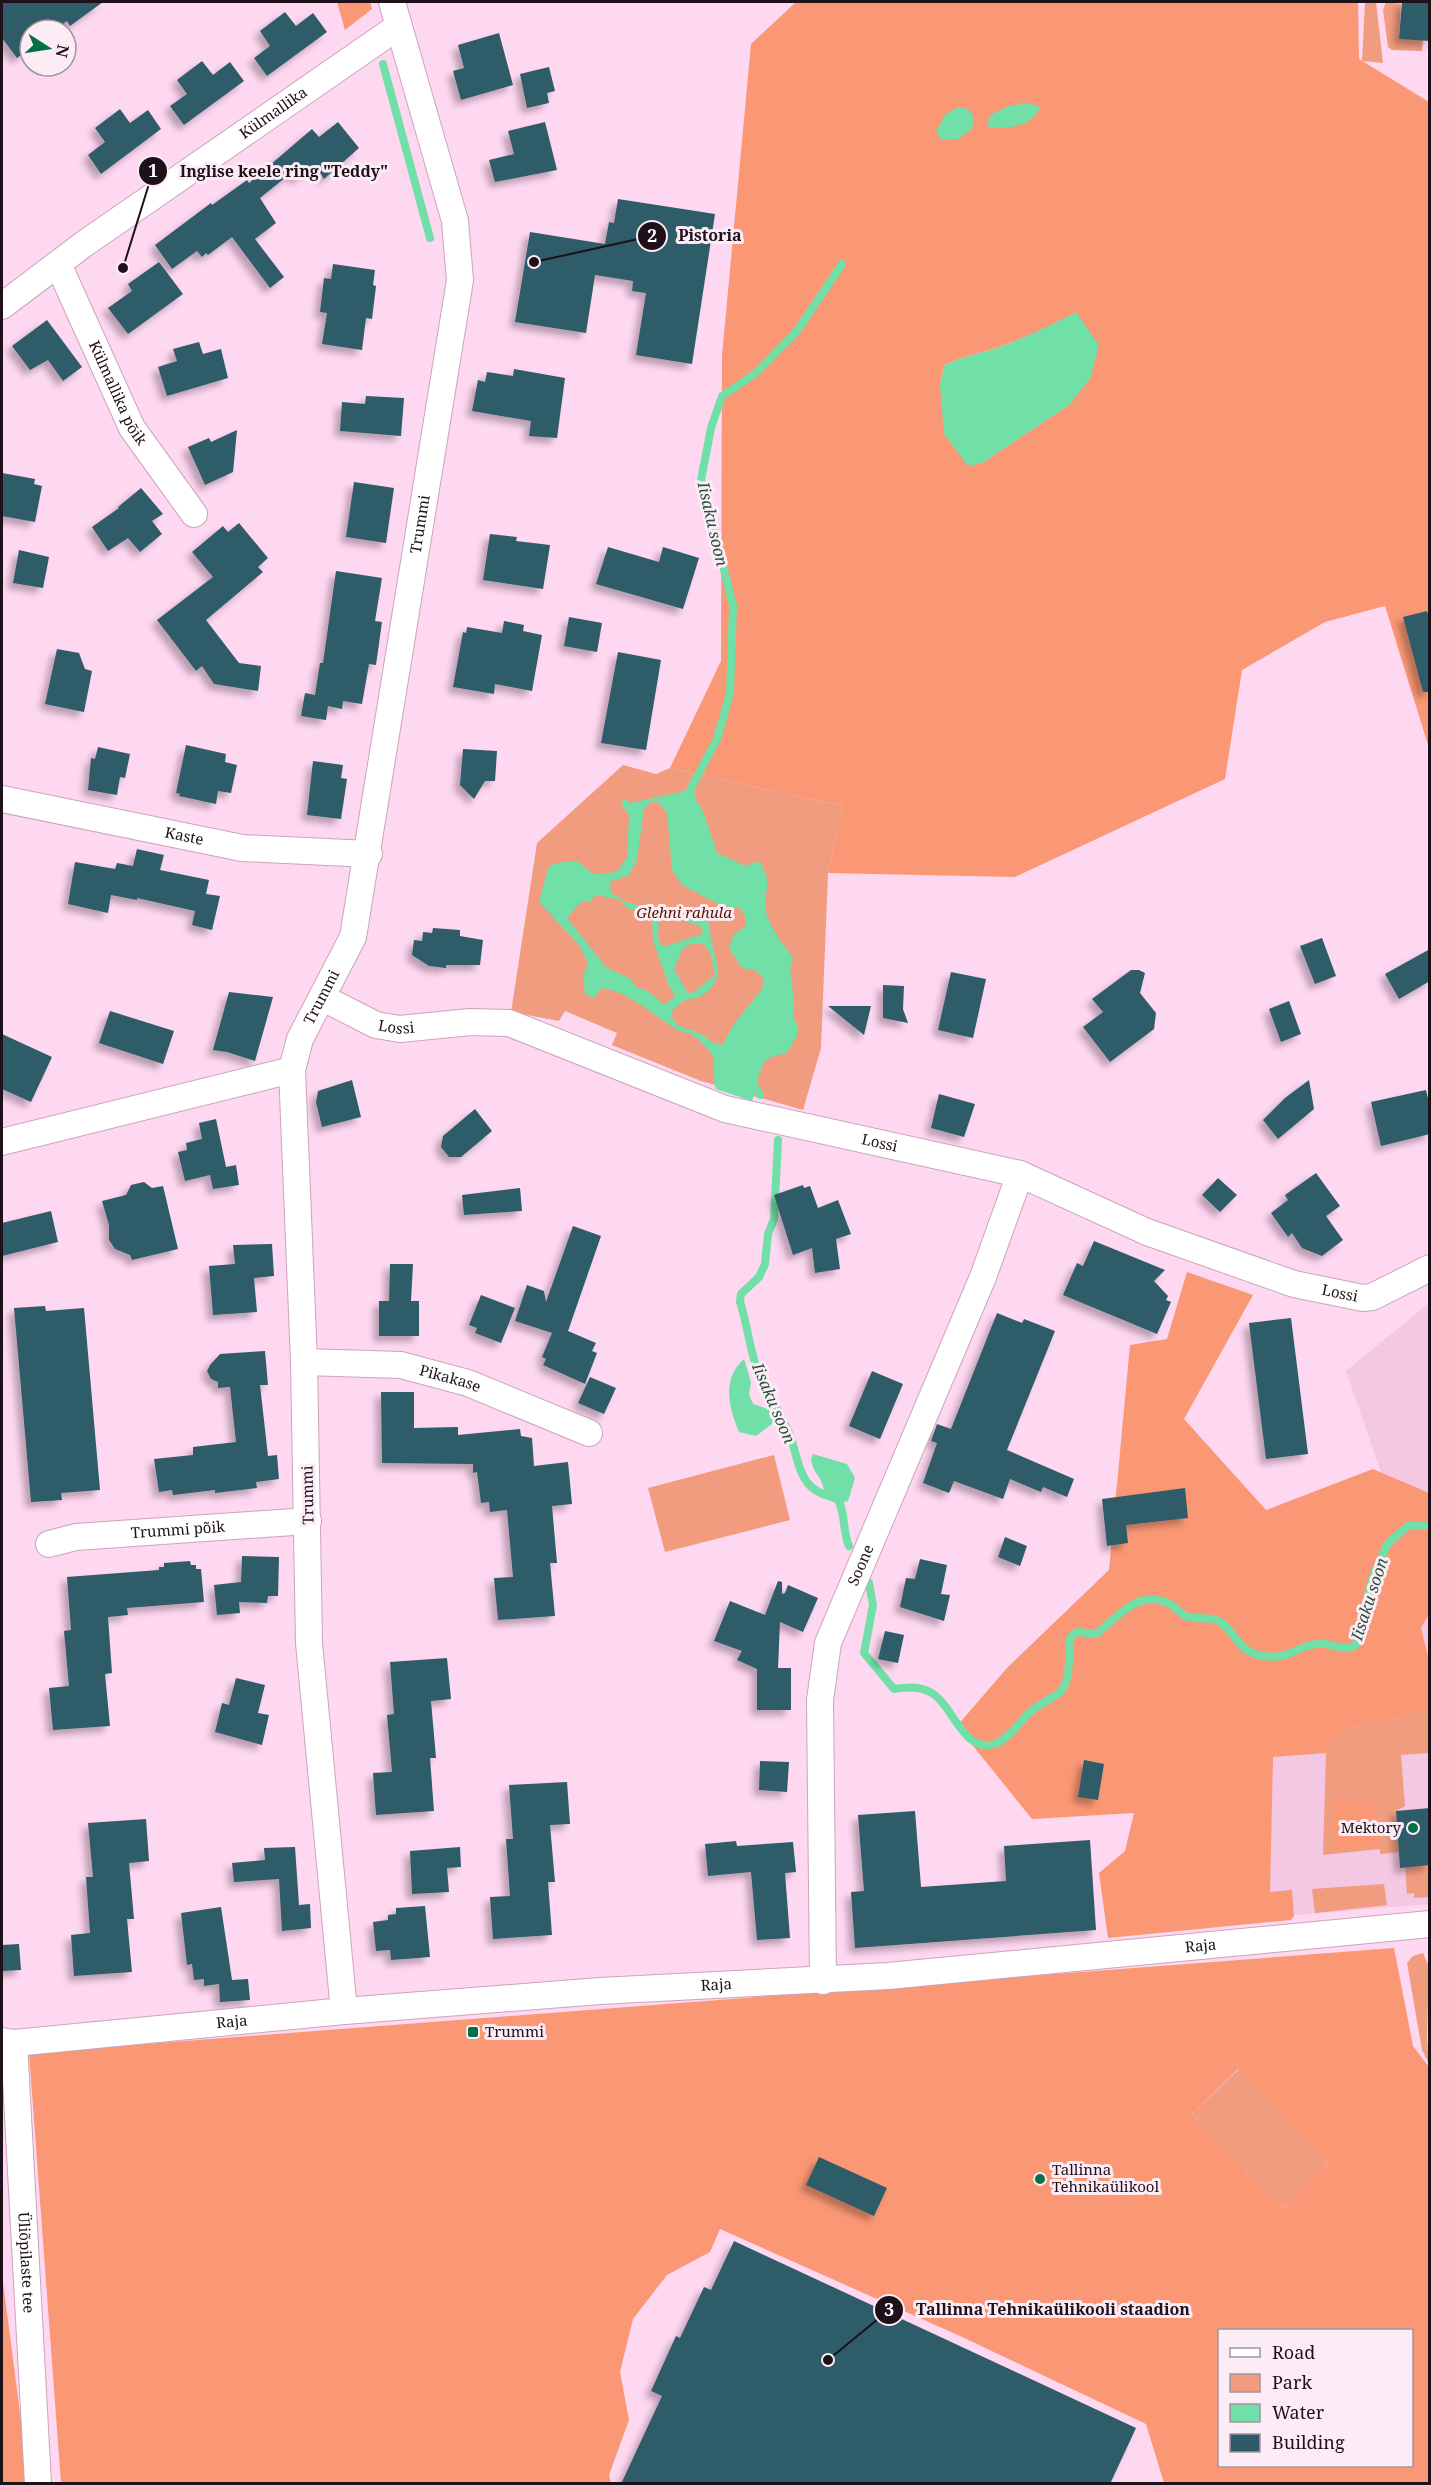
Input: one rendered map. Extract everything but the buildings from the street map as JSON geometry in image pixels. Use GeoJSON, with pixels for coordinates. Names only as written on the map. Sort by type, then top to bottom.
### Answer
{"type":"FeatureCollection","features":[{"type":"Feature","properties":{"kind":"street","name":"Trummi"},"geometry":{"type":"LineString","coordinates":[[344,2011],[309,1643],[304,1362],[292,1070],[300,1039],[353,937],[369,854],[460,280],[455,221],[392,2]]}},
{"type":"Feature","properties":{"kind":"street","name":"Külmallika"},"geometry":{"type":"LineString","coordinates":[[2,306],[57,264],[399,26]]}},
{"type":"Feature","properties":{"kind":"street","name":"Külmallika põik"},"geometry":{"type":"LineString","coordinates":[[57,264],[132,428],[194,514]]}},
{"type":"Feature","properties":{"kind":"street","name":"Kaste"},"geometry":{"type":"LineString","coordinates":[[2,799],[242,848],[369,854]]}},
{"type":"Feature","properties":{"kind":"street","name":"Lossi"},"geometry":{"type":"LineString","coordinates":[[323,998],[376,1025],[400,1029],[470,1022],[509,1023],[725,1109],[1020,1174],[1147,1232],[1294,1284],[1363,1298],[1372,1297],[1430,1268]]}},
{"type":"Feature","properties":{"kind":"street"},"geometry":{"type":"LineString","coordinates":[[2,1142],[292,1070]]}},
{"type":"Feature","properties":{"kind":"street","name":"Soone"},"geometry":{"type":"LineString","coordinates":[[823,1981],[820,1700],[828,1643],[984,1277],[1020,1174]]}},
{"type":"Feature","properties":{"kind":"street","name":"Pikakase"},"geometry":{"type":"LineString","coordinates":[[304,1362],[401,1365],[468,1383],[589,1433]]}},
{"type":"Feature","properties":{"kind":"street","name":"Trummi põik"},"geometry":{"type":"LineString","coordinates":[[48,1544],[76,1537],[308,1521]]}},
{"type":"Feature","properties":{"kind":"street","name":"Raja"},"geometry":{"type":"LineString","coordinates":[[8,2042],[344,2011],[600,1991],[823,1981],[1430,1924]]}},
{"type":"Feature","properties":{"kind":"street","name":"Üliõpilaste tee"},"geometry":{"type":"LineString","coordinates":[[8,2042],[38,2484]]}},
{"type":"Feature","properties":{"kind":"shaded area"},"geometry":{"type":"Polygon","coordinates":[[[337,2],[370,2],[372,9],[345,30],[337,2]]]}},
{"type":"Feature","properties":{"kind":"shaded area"},"geometry":{"type":"Polygon","coordinates":[[[796,2],[1358,2],[1359,59],[1429,102],[1429,748],[1385,606],[1325,622],[1242,670],[1225,779],[1015,877],[828,873],[843,806],[670,768],[721,661],[722,356],[751,44],[796,2]],[[1076,313],[1016,341],[961,358],[944,366],[940,385],[982,463],[1069,405],[1076,313]]]}},
{"type":"Feature","properties":{"kind":"shaded area"},"geometry":{"type":"Polygon","coordinates":[[[1187,1272],[1253,1295],[1184,1419],[1266,1510],[1373,1469],[1429,1493],[1429,1614],[1421,1628],[1429,1661],[1429,1709],[1393,1720],[1348,1727],[1326,1753],[1273,1757],[1270,1892],[1292,1890],[1294,1916],[1291,1920],[1108,1938],[1099,1873],[1125,1851],[1134,1813],[1032,1819],[957,1726],[1007,1668],[1109,1570],[1130,1345],[1167,1339],[1187,1272]]]}},
{"type":"Feature","properties":{"kind":"shaded area"},"geometry":{"type":"Polygon","coordinates":[[[1429,1303],[1429,1904],[1285,1916],[1267,1893],[1269,1750],[1413,1565],[1346,1371],[1429,1303]]]}},
{"type":"Feature","properties":{"kind":"shaded area"},"geometry":{"type":"Polygon","coordinates":[[[1334,1799],[1375,1806],[1380,1846],[1333,1850],[1334,1799]]]}},
{"type":"Feature","properties":{"kind":"shaded area"},"geometry":{"type":"Polygon","coordinates":[[[1394,1948],[1413,2046],[1429,2067],[1429,2483],[1164,2483],[1146,2424],[960,2336],[720,2229],[710,2252],[667,2275],[633,2319],[620,2372],[629,2420],[609,2475],[611,2483],[61,2483],[29,2053],[1394,1948]],[[1238,2069],[1192,2114],[1283,2208],[1329,2163],[1238,2069]]]}},
{"type":"Feature","properties":{"kind":"shaded area"},"geometry":{"type":"Polygon","coordinates":[[[2,2274],[29,2483],[2,2483],[2,2274]]]}},
{"type":"Feature","properties":{"kind":"green space"},"geometry":{"type":"Polygon","coordinates":[[[1365,2],[1376,2],[1383,63],[1362,61],[1365,2]]]}},
{"type":"Feature","properties":{"kind":"green space"},"geometry":{"type":"Polygon","coordinates":[[[1386,2],[1401,4],[1399,39],[1423,40],[1422,51],[1392,50],[1388,47],[1383,10],[1386,2]]]}},
{"type":"Feature","properties":{"kind":"green space","name":"Glehni rahula"},"geometry":{"type":"Polygon","coordinates":[[[623,765],[656,774],[670,768],[843,806],[828,873],[821,1048],[803,1110],[701,1081],[612,1045],[617,1033],[565,1011],[559,1021],[511,1012],[537,843],[623,765]]]}},
{"type":"Feature","properties":{"kind":"green space"},"geometry":{"type":"Polygon","coordinates":[[[774,1455],[790,1520],[665,1552],[648,1488],[774,1455]]]}},
{"type":"Feature","properties":{"kind":"green space"},"geometry":{"type":"Polygon","coordinates":[[[1429,1709],[1429,1753],[1401,1755],[1405,1806],[1396,1811],[1399,1852],[1380,1854],[1380,1849],[1323,1855],[1326,1753],[1348,1727],[1393,1720],[1429,1709]]]}},
{"type":"Feature","properties":{"kind":"green space"},"geometry":{"type":"Polygon","coordinates":[[[1429,1865],[1429,1897],[1414,1898],[1414,1893],[1407,1894],[1405,1867],[1429,1865]]]}},
{"type":"Feature","properties":{"kind":"green space"},"geometry":{"type":"Polygon","coordinates":[[[1384,1884],[1387,1905],[1315,1913],[1312,1889],[1384,1884]]]}},
{"type":"Feature","properties":{"kind":"green space"},"geometry":{"type":"Polygon","coordinates":[[[1423,1953],[1429,1967],[1427,2038],[1429,2064],[1422,2050],[1407,1963],[1413,1956],[1423,1953]]]}},
{"type":"Feature","properties":{"kind":"green space"},"geometry":{"type":"Polygon","coordinates":[[[1239,2069],[1329,2163],[1283,2208],[1192,2114],[1239,2069]]]}},
{"type":"Feature","properties":{"kind":"water"},"geometry":{"type":"Polygon","coordinates":[[[1028,103],[1040,107],[1036,114],[1025,123],[1003,128],[988,127],[989,116],[1008,106],[1028,103]]]}},
{"type":"Feature","properties":{"kind":"water"},"geometry":{"type":"Polygon","coordinates":[[[958,107],[968,109],[974,117],[972,129],[958,139],[941,140],[936,131],[945,115],[958,107]]]}},
{"type":"Feature","properties":{"kind":"water"},"geometry":{"type":"Polygon","coordinates":[[[1076,312],[1099,345],[1090,379],[1069,405],[982,463],[968,466],[944,434],[940,385],[944,366],[1016,340],[1076,312]]]}},
{"type":"Feature","properties":{"kind":"water"},"geometry":{"type":"Polygon","coordinates":[[[690,790],[703,811],[717,853],[746,866],[759,861],[764,870],[767,878],[766,912],[793,958],[790,969],[794,1002],[793,1017],[798,1026],[797,1036],[786,1054],[776,1055],[764,1063],[752,1101],[716,1089],[711,1053],[691,1034],[680,1031],[633,1000],[613,991],[602,988],[594,998],[585,994],[583,976],[588,964],[580,946],[539,902],[548,868],[555,863],[577,861],[593,874],[617,872],[627,857],[629,815],[621,803],[625,799],[630,803],[690,790]],[[651,802],[644,809],[637,860],[629,875],[610,882],[611,893],[628,903],[705,919],[710,926],[717,964],[715,982],[699,997],[686,1000],[671,1012],[675,1022],[679,1025],[722,1045],[734,1024],[762,989],[764,978],[754,970],[742,968],[729,948],[733,935],[746,926],[745,916],[740,908],[722,906],[682,885],[672,870],[667,813],[658,802],[651,802]],[[595,895],[591,902],[581,902],[567,918],[606,967],[631,979],[636,987],[648,991],[662,1003],[667,1003],[675,996],[669,986],[653,941],[652,917],[648,912],[628,909],[621,900],[595,895]],[[663,914],[659,916],[658,936],[661,946],[701,935],[703,930],[700,926],[663,914]],[[692,944],[683,948],[674,969],[688,993],[694,992],[715,975],[710,952],[704,944],[692,944]]]}},
{"type":"Feature","properties":{"kind":"water"},"geometry":{"type":"Polygon","coordinates":[[[744,1359],[751,1382],[749,1394],[753,1404],[771,1410],[775,1417],[772,1424],[756,1436],[739,1432],[730,1404],[732,1375],[744,1359]]]}},
{"type":"Feature","properties":{"kind":"water"},"geometry":{"type":"Polygon","coordinates":[[[813,1454],[847,1464],[855,1478],[848,1501],[838,1504],[825,1498],[823,1484],[811,1460],[813,1454]]]}},
{"type":"Feature","properties":{"kind":"waterway","name":"Iisaku soon"},"geometry":{"type":"LineString","coordinates":[[383,64],[430,238]]}},
{"type":"Feature","properties":{"kind":"waterway","name":"Iisaku soon"},"geometry":{"type":"LineString","coordinates":[[692,798],[690,790],[717,739],[730,693],[733,605],[701,480],[711,428],[722,396],[756,373],[797,331],[842,264]]}},
{"type":"Feature","properties":{"kind":"waterway"},"geometry":{"type":"LineString","coordinates":[[752,1082],[760,1095]]}},
{"type":"Feature","properties":{"kind":"waterway","name":"Iisaku soon"},"geometry":{"type":"LineString","coordinates":[[778,1140],[774,1219],[768,1234],[765,1264],[759,1277],[741,1294],[740,1302],[756,1366],[789,1433],[802,1474],[814,1489],[837,1498],[842,1509],[849,1546]]}},
{"type":"Feature","properties":{"kind":"waterway","name":"Iisaku soon"},"geometry":{"type":"LineString","coordinates":[[869,1583],[873,1605],[864,1653],[894,1689],[913,1688],[930,1692],[938,1698],[974,1742],[984,1745],[995,1744],[1009,1735],[1033,1710],[1064,1687],[1068,1674],[1070,1638],[1077,1632],[1096,1634],[1127,1608],[1145,1600],[1166,1602],[1188,1617],[1219,1621],[1244,1648],[1264,1656],[1286,1655],[1316,1644],[1346,1648],[1356,1645],[1373,1576],[1388,1543],[1408,1526],[1430,1526]]}},
{"type":"Feature","properties":{"kind":"place","name":"Pistoria"},"geometry":{"type":"Point","coordinates":[534,262]}},
{"type":"Feature","properties":{"kind":"place","name":"Inglise keele ring \"Teddy\""},"geometry":{"type":"Point","coordinates":[123,268]}},
{"type":"Feature","properties":{"kind":"place","name":"Mektory"},"geometry":{"type":"Point","coordinates":[1413,1828]}},
{"type":"Feature","properties":{"kind":"place","name":"Trummi"},"geometry":{"type":"Point","coordinates":[473,2032]}},
{"type":"Feature","properties":{"kind":"place","name":"Tallinna Tehnikaülikool"},"geometry":{"type":"Point","coordinates":[1040,2179]}},
{"type":"Feature","properties":{"kind":"place","name":"Tallinna Tehnikaülikooli staadion"},"geometry":{"type":"Point","coordinates":[828,2360]}}]}
